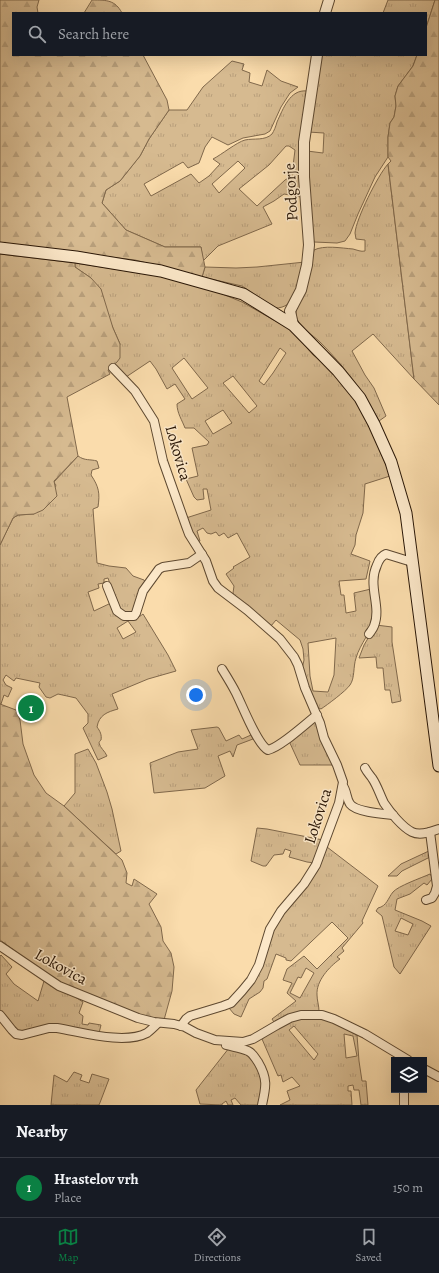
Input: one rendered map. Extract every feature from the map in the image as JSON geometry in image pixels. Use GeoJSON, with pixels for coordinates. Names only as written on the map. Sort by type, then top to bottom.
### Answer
{"type":"FeatureCollection","features":[{"type":"Feature","properties":{"kind":"main road"},"geometry":{"type":"LineString","coordinates":[[0,248],[76,257],[161,271],[243,294],[293,325],[338,371],[360,398],[374,424],[391,462],[406,514],[439,766]]}},
{"type":"Feature","properties":{"kind":"street"},"geometry":{"type":"LineString","coordinates":[[325,12],[329,0]]}},
{"type":"Feature","properties":{"kind":"street","name":"Podgorje"},"geometry":{"type":"LineString","coordinates":[[293,325],[290,311],[301,290],[307,265],[309,245],[304,177],[304,142],[317,56]]}},
{"type":"Feature","properties":{"kind":"street","name":"Lokovica"},"geometry":{"type":"LineString","coordinates":[[113,368],[135,391],[154,421],[163,461],[186,526],[189,534],[209,568],[213,581],[218,588],[280,639],[288,648],[298,665],[324,738],[341,774],[343,782],[339,803],[316,865],[304,884],[281,911],[270,929],[259,965],[251,980],[231,1002],[223,1006],[190,1016],[181,1026]]}},
{"type":"Feature","properties":{"kind":"street"},"geometry":{"type":"LineString","coordinates":[[107,586],[117,611],[124,616],[134,616],[143,591],[159,570],[163,567],[189,563],[202,554]]}},
{"type":"Feature","properties":{"kind":"street"},"geometry":{"type":"LineString","coordinates":[[369,634],[376,619],[372,581],[373,574],[381,556],[386,554],[412,562]]}},
{"type":"Feature","properties":{"kind":"street"},"geometry":{"type":"LineString","coordinates":[[222,669],[255,734],[264,748],[268,750],[273,749],[317,715]]}},
{"type":"Feature","properties":{"kind":"street"},"geometry":{"type":"LineString","coordinates":[[365,768],[366,772],[372,777],[385,804],[405,827],[412,832],[419,834],[439,829]]}},
{"type":"Feature","properties":{"kind":"street"},"geometry":{"type":"LineString","coordinates":[[342,786],[345,789],[351,806],[358,809],[393,815]]}},
{"type":"Feature","properties":{"kind":"street"},"geometry":{"type":"LineString","coordinates":[[426,900],[432,898],[437,886],[430,832]]}},
{"type":"Feature","properties":{"kind":"street","name":"Lokovica"},"geometry":{"type":"LineString","coordinates":[[0,946],[59,986],[138,1018],[158,1023],[174,1024],[218,1040],[243,1042],[253,1040],[290,1018],[301,1015],[322,1015],[365,1034],[402,1057]]}},
{"type":"Feature","properties":{"kind":"street"},"geometry":{"type":"LineString","coordinates":[[0,1015],[16,1034],[22,1035],[50,1028],[58,1028],[111,1038],[126,1038],[145,1034],[158,1023]]}},
{"type":"Feature","properties":{"kind":"street","name":"Lokovica"},"geometry":{"type":"LineString","coordinates":[[218,1040],[223,1044],[247,1050],[253,1054],[265,1075],[266,1088],[262,1105]]}},
{"type":"Feature","properties":{"kind":"street"},"geometry":{"type":"LineString","coordinates":[[427,1071],[439,1077]]}},
{"type":"Feature","properties":{"kind":"street"},"geometry":{"type":"LineString","coordinates":[[404,1093],[404,1105]]}},
{"type":"Feature","properties":{"kind":"green space"},"geometry":{"type":"Polygon","coordinates":[[[0,0],[39,0],[37,7],[38,12],[12,12],[12,56],[144,56],[167,100],[169,110],[149,139],[140,156],[120,181],[106,190],[102,203],[126,230],[165,247],[201,247],[205,267],[202,277],[135,260],[0,244],[0,0]]]}},
{"type":"Feature","properties":{"kind":"green space"},"geometry":{"type":"Polygon","coordinates":[[[92,0],[102,0],[113,3],[121,12],[85,12],[92,0]]]}},
{"type":"Feature","properties":{"kind":"green space"},"geometry":{"type":"Polygon","coordinates":[[[388,0],[435,0],[427,25],[427,12],[383,12],[388,0]]]}},
{"type":"Feature","properties":{"kind":"green space"},"geometry":{"type":"Polygon","coordinates":[[[435,0],[439,0],[439,405],[414,379],[388,164],[391,161],[388,157],[388,137],[390,123],[394,117],[396,106],[395,96],[398,86],[413,66],[417,56],[427,56],[427,25],[435,0]]]}},
{"type":"Feature","properties":{"kind":"green space"},"geometry":{"type":"Polygon","coordinates":[[[319,56],[417,56],[413,66],[398,86],[395,96],[396,106],[394,117],[390,123],[388,137],[388,157],[375,177],[350,234],[345,241],[337,243],[314,242],[307,151],[323,153],[324,133],[308,132],[319,56]]]}},
{"type":"Feature","properties":{"kind":"green space"},"geometry":{"type":"Polygon","coordinates":[[[232,61],[244,64],[242,70],[250,73],[249,82],[262,86],[267,70],[281,81],[298,87],[290,93],[281,107],[270,131],[265,134],[243,138],[228,145],[212,137],[205,147],[199,163],[188,168],[183,162],[144,184],[151,196],[191,174],[199,183],[209,176],[220,164],[213,159],[242,141],[248,139],[266,138],[272,134],[288,101],[296,93],[307,91],[299,160],[301,197],[284,194],[263,207],[272,224],[218,246],[203,261],[201,247],[165,247],[126,230],[102,203],[106,190],[120,181],[140,156],[149,139],[169,110],[187,110],[203,87],[232,61]],[[286,146],[269,165],[239,189],[257,206],[292,174],[295,150],[289,146],[286,146]],[[238,161],[212,184],[219,193],[245,168],[238,161]]]}},
{"type":"Feature","properties":{"kind":"green space"},"geometry":{"type":"Polygon","coordinates":[[[388,164],[414,379],[373,334],[352,351],[374,388],[386,416],[379,421],[360,389],[337,360],[299,323],[296,315],[296,309],[311,265],[314,250],[318,248],[333,247],[365,251],[365,240],[356,239],[356,226],[368,197],[388,164]]]}},
{"type":"Feature","properties":{"kind":"green space"},"geometry":{"type":"Polygon","coordinates":[[[0,254],[75,263],[75,267],[91,278],[101,289],[113,328],[120,344],[120,358],[108,370],[110,374],[67,397],[78,456],[54,481],[57,496],[43,510],[34,514],[18,515],[13,518],[0,545],[0,254]]]}},
{"type":"Feature","properties":{"kind":"green space"},"geometry":{"type":"Polygon","coordinates":[[[305,262],[294,296],[288,304],[279,308],[275,308],[242,286],[202,277],[205,267],[257,267],[305,262]]]}},
{"type":"Feature","properties":{"kind":"green space"},"geometry":{"type":"Polygon","coordinates":[[[75,263],[159,276],[215,291],[242,302],[299,336],[313,355],[332,369],[346,386],[372,428],[390,476],[365,484],[363,513],[356,535],[355,545],[351,554],[370,561],[366,579],[339,581],[341,595],[344,595],[346,613],[356,611],[354,593],[371,589],[375,616],[355,661],[353,679],[350,685],[321,709],[317,707],[302,669],[304,660],[300,640],[276,620],[271,626],[234,596],[234,586],[226,574],[234,568],[233,567],[250,557],[237,533],[228,538],[224,533],[219,536],[216,532],[211,534],[207,533],[203,528],[197,531],[200,541],[197,543],[186,518],[211,510],[207,489],[203,489],[204,499],[197,500],[194,497],[186,479],[198,476],[192,448],[207,445],[209,442],[194,428],[185,428],[177,404],[185,399],[175,384],[167,389],[150,361],[126,377],[113,365],[120,344],[91,278],[75,267],[75,263]],[[280,348],[259,381],[264,385],[286,353],[280,348]],[[184,358],[172,368],[192,399],[208,388],[184,358]],[[233,376],[223,383],[249,413],[257,406],[233,376]],[[223,410],[205,421],[213,434],[232,423],[223,410]],[[336,638],[308,643],[310,676],[313,691],[328,692],[334,675],[336,638]]]}},
{"type":"Feature","properties":{"kind":"green space"},"geometry":{"type":"Polygon","coordinates":[[[78,456],[97,461],[99,468],[92,470],[91,475],[96,483],[99,494],[98,507],[93,509],[97,563],[126,568],[133,576],[144,580],[146,583],[135,610],[131,614],[119,611],[108,578],[104,579],[104,583],[98,584],[99,588],[88,592],[94,611],[111,603],[117,616],[119,617],[135,618],[143,614],[176,671],[148,679],[112,694],[118,709],[110,711],[104,715],[98,723],[97,727],[101,736],[99,743],[107,756],[98,760],[83,728],[88,723],[88,714],[76,698],[58,694],[50,698],[46,697],[39,687],[40,683],[16,678],[14,681],[6,675],[3,680],[6,685],[12,688],[8,697],[4,695],[0,704],[0,545],[13,518],[18,515],[34,514],[56,486],[54,482],[78,456]],[[128,621],[117,628],[123,639],[136,632],[128,621]]]}},
{"type":"Feature","properties":{"kind":"green space"},"geometry":{"type":"Polygon","coordinates":[[[376,625],[392,627],[392,642],[401,701],[392,703],[390,690],[385,690],[383,668],[377,668],[376,657],[359,658],[364,645],[376,625]]]}},
{"type":"Feature","properties":{"kind":"green space"},"geometry":{"type":"Polygon","coordinates":[[[0,704],[16,710],[20,720],[23,744],[34,775],[46,793],[64,806],[122,860],[127,873],[126,883],[132,886],[134,879],[157,894],[149,904],[161,927],[163,941],[171,953],[174,967],[172,991],[164,1020],[148,1018],[69,987],[49,976],[0,940],[0,704]]]}},
{"type":"Feature","properties":{"kind":"green space"},"geometry":{"type":"Polygon","coordinates":[[[313,721],[318,723],[334,765],[300,765],[289,741],[313,721]]]}},
{"type":"Feature","properties":{"kind":"green space"},"geometry":{"type":"Polygon","coordinates":[[[217,727],[226,741],[239,735],[242,739],[251,735],[253,739],[237,745],[233,757],[230,751],[218,756],[225,776],[205,788],[154,793],[150,763],[178,752],[198,749],[191,730],[217,727]]]}},
{"type":"Feature","properties":{"kind":"green space"},"geometry":{"type":"Polygon","coordinates":[[[88,749],[96,763],[112,809],[121,851],[116,854],[64,806],[75,793],[75,754],[88,749]]]}},
{"type":"Feature","properties":{"kind":"green space"},"geometry":{"type":"Polygon","coordinates":[[[257,828],[323,840],[315,863],[289,857],[291,851],[285,849],[283,854],[274,855],[266,866],[251,861],[257,828]]]}},
{"type":"Feature","properties":{"kind":"green space"},"geometry":{"type":"Polygon","coordinates":[[[327,847],[378,886],[362,921],[363,923],[342,948],[344,951],[337,957],[340,959],[328,970],[321,980],[317,990],[319,1011],[292,1014],[274,1022],[272,1019],[296,1001],[287,993],[292,983],[283,980],[287,969],[304,956],[317,969],[348,938],[332,922],[291,961],[286,960],[286,958],[276,954],[267,979],[264,981],[263,988],[260,992],[249,999],[241,1017],[234,1014],[229,1008],[239,998],[276,922],[317,872],[327,847]],[[306,968],[301,978],[298,977],[290,993],[300,998],[314,973],[306,968]]]}},
{"type":"Feature","properties":{"kind":"green space"},"geometry":{"type":"Polygon","coordinates":[[[431,850],[432,856],[402,871],[397,876],[388,876],[401,864],[431,850]]]}},
{"type":"Feature","properties":{"kind":"green space"},"geometry":{"type":"Polygon","coordinates":[[[430,874],[432,879],[427,885],[424,883],[410,894],[397,899],[395,910],[431,926],[400,974],[394,967],[382,916],[376,911],[385,904],[393,892],[430,874]],[[401,918],[395,931],[408,935],[413,924],[401,918]]]}},
{"type":"Feature","properties":{"kind":"green space"},"geometry":{"type":"Polygon","coordinates":[[[1,955],[12,967],[6,974],[14,984],[38,1001],[44,981],[72,995],[83,1002],[79,1013],[83,1016],[82,1024],[88,1025],[89,1023],[101,1025],[99,1033],[78,1030],[16,1032],[0,1013],[1,955]]]}},
{"type":"Feature","properties":{"kind":"green space"},"geometry":{"type":"Polygon","coordinates":[[[301,1018],[320,1018],[333,1022],[357,1035],[362,1081],[366,1081],[368,1105],[361,1105],[359,1090],[354,1090],[353,1085],[348,1086],[348,1091],[351,1091],[352,1105],[280,1105],[290,1100],[287,1091],[300,1086],[292,1077],[283,1082],[281,1075],[278,1076],[262,1039],[280,1026],[301,1018]],[[294,1026],[289,1030],[314,1060],[318,1054],[294,1026]],[[344,1034],[346,1058],[357,1056],[353,1036],[344,1034]]]}},
{"type":"Feature","properties":{"kind":"green space"},"geometry":{"type":"Polygon","coordinates":[[[229,1048],[247,1053],[264,1075],[261,1105],[241,1105],[235,1098],[231,1100],[233,1105],[228,1105],[226,1101],[222,1105],[200,1104],[196,1090],[229,1048]]]}},
{"type":"Feature","properties":{"kind":"green space"},"geometry":{"type":"Polygon","coordinates":[[[74,1072],[82,1075],[80,1080],[89,1083],[92,1074],[109,1079],[99,1105],[51,1105],[54,1075],[67,1082],[74,1072]]]}},
{"type":"Feature","properties":{"kind":"place","name":"Hrastelov vrh"},"geometry":{"type":"Point","coordinates":[31,708]}}]}
